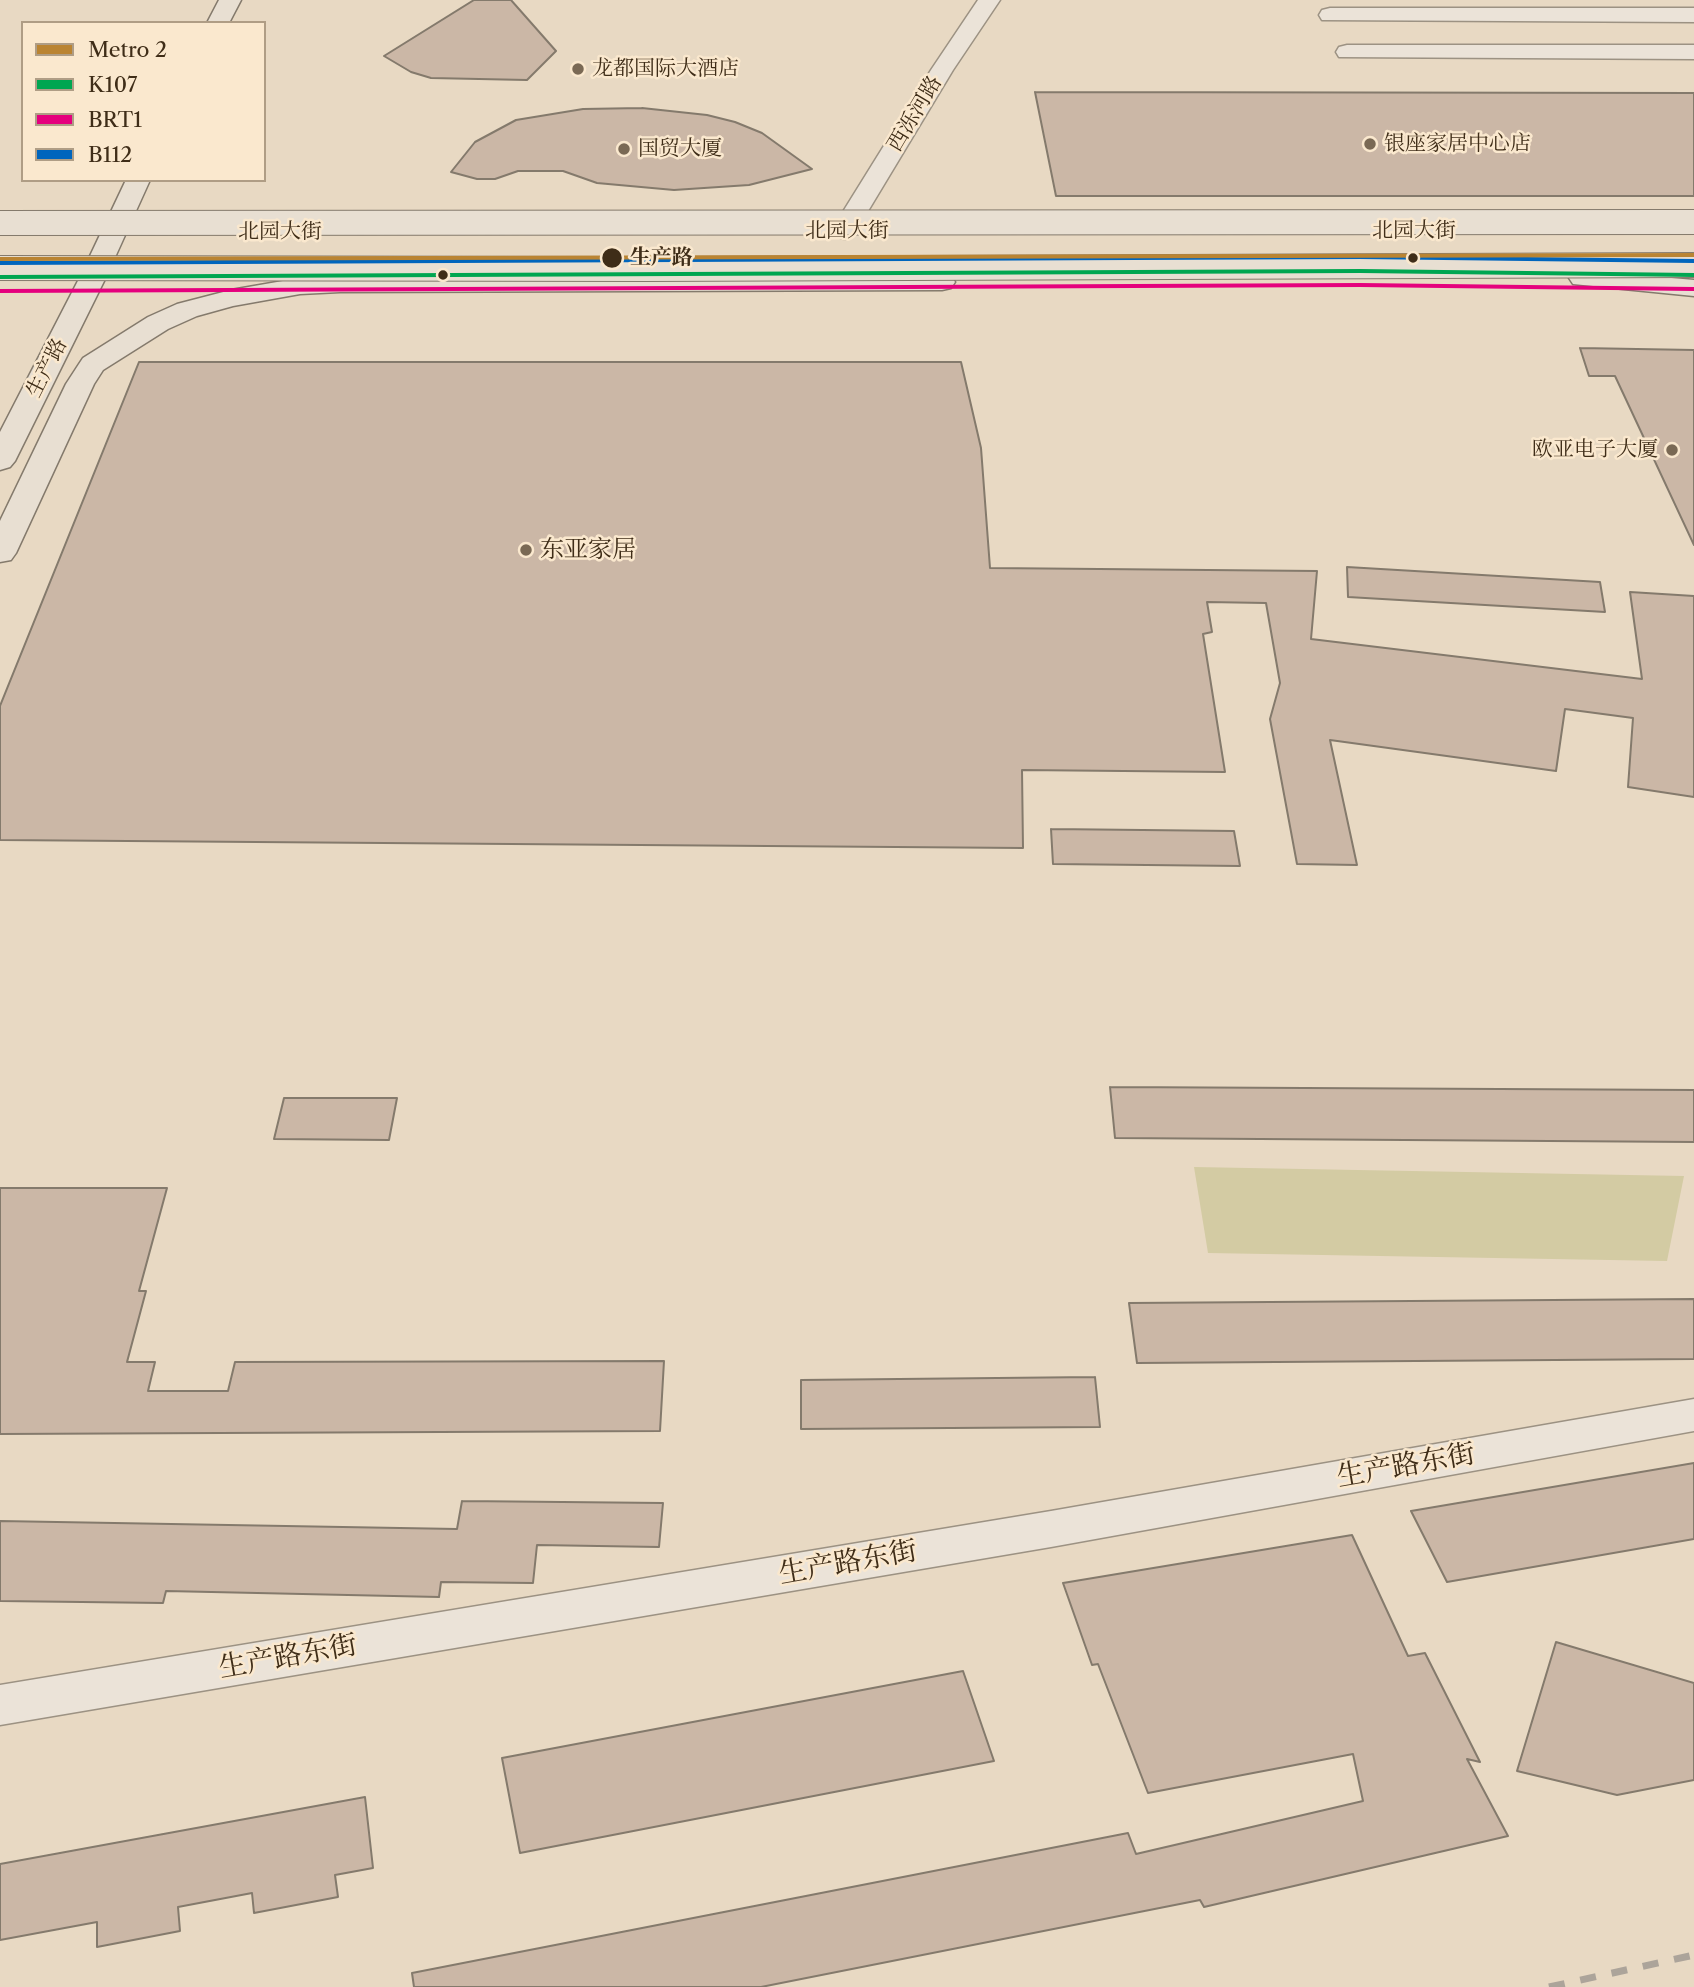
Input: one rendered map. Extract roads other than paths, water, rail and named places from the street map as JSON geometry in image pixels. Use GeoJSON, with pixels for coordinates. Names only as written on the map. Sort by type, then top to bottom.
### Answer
{"type":"FeatureCollection","features":[{"type":"Feature","properties":{"kind":"main road"},"geometry":{"type":"LineString","coordinates":[[219,21],[230,0]]}},
{"type":"Feature","properties":{"kind":"main road"},"geometry":{"type":"LineString","coordinates":[[115,230],[137,182]]}},
{"type":"Feature","properties":{"kind":"main road"},"geometry":{"type":"LineString","coordinates":[[1115,222],[1343,243]]}},
{"type":"Feature","properties":{"kind":"main road"},"geometry":{"type":"LineString","coordinates":[[0,223],[1694,222]]}},
{"type":"Feature","properties":{"kind":"main road"},"geometry":{"type":"LineString","coordinates":[[625,244],[892,223]]}},
{"type":"Feature","properties":{"kind":"main road","name":"生产路"},"geometry":{"type":"LineString","coordinates":[[0,461],[115,230]]}},
{"type":"Feature","properties":{"kind":"main road","name":"北园大街"},"geometry":{"type":"LineString","coordinates":[[0,231],[694,233],[844,230],[1694,230]]}},
{"type":"Feature","properties":{"kind":"main road"},"geometry":{"type":"LineString","coordinates":[[0,244],[1694,242]]}},
{"type":"Feature","properties":{"kind":"main road"},"geometry":{"type":"LineString","coordinates":[[0,268],[646,269],[1694,265]]}},
{"type":"Feature","properties":{"kind":"main road"},"geometry":{"type":"LineString","coordinates":[[1114,282],[1327,266]]}},
{"type":"Feature","properties":{"kind":"main road"},"geometry":{"type":"LineString","coordinates":[[646,269],[854,275],[942,282]]}},
{"type":"Feature","properties":{"kind":"main road","name":"北园大街"},"geometry":{"type":"LineString","coordinates":[[0,276],[1360,271],[1694,275]]}},
{"type":"Feature","properties":{"kind":"main road"},"geometry":{"type":"LineString","coordinates":[[1582,278],[1694,288]]}},
{"type":"Feature","properties":{"kind":"main road"},"geometry":{"type":"LineString","coordinates":[[0,553],[80,384],[93,364],[158,323],[209,304],[269,290],[340,284],[1582,278],[1694,282]]}},
{"type":"Feature","properties":{"kind":"street","name":"西泺河路"},"geometry":{"type":"LineString","coordinates":[[844,230],[942,70],[989,0]]}},
{"type":"Feature","properties":{"kind":"street"},"geometry":{"type":"LineString","coordinates":[[1330,15],[1513,8],[1694,15]]}},
{"type":"Feature","properties":{"kind":"street"},"geometry":{"type":"LineString","coordinates":[[1513,8],[1536,52]]}},
{"type":"Feature","properties":{"kind":"street"},"geometry":{"type":"LineString","coordinates":[[1347,52],[1694,52]]}},
{"type":"Feature","properties":{"kind":"street","name":"生产路东街"},"geometry":{"type":"LineString","coordinates":[[0,1706],[1051,1529],[1694,1415]]}},
{"type":"Feature","properties":{"kind":"railway"},"geometry":{"type":"LineString","coordinates":[[1549,1987],[1694,1955]]}},
{"type":"Feature","properties":{"kind":"metro line","name":"2"},"geometry":{"type":"LineString","coordinates":[[0,259],[1694,255]]}},
{"type":"Feature","properties":{"kind":"place","name":"龙都国际大酒店"},"geometry":{"type":"Point","coordinates":[578,69]}},
{"type":"Feature","properties":{"kind":"place","name":"银座家居中心店"},"geometry":{"type":"Point","coordinates":[1370,144]}},
{"type":"Feature","properties":{"kind":"place","name":"国贸大厦"},"geometry":{"type":"Point","coordinates":[624,149]}},
{"type":"Feature","properties":{"kind":"place","name":"生产路"},"geometry":{"type":"Point","coordinates":[612,258]}},
{"type":"Feature","properties":{"kind":"place","name":"欧亚电子大厦"},"geometry":{"type":"Point","coordinates":[1672,450]}},
{"type":"Feature","properties":{"kind":"place","name":"东亚家居"},"geometry":{"type":"Point","coordinates":[526,550]}}]}
